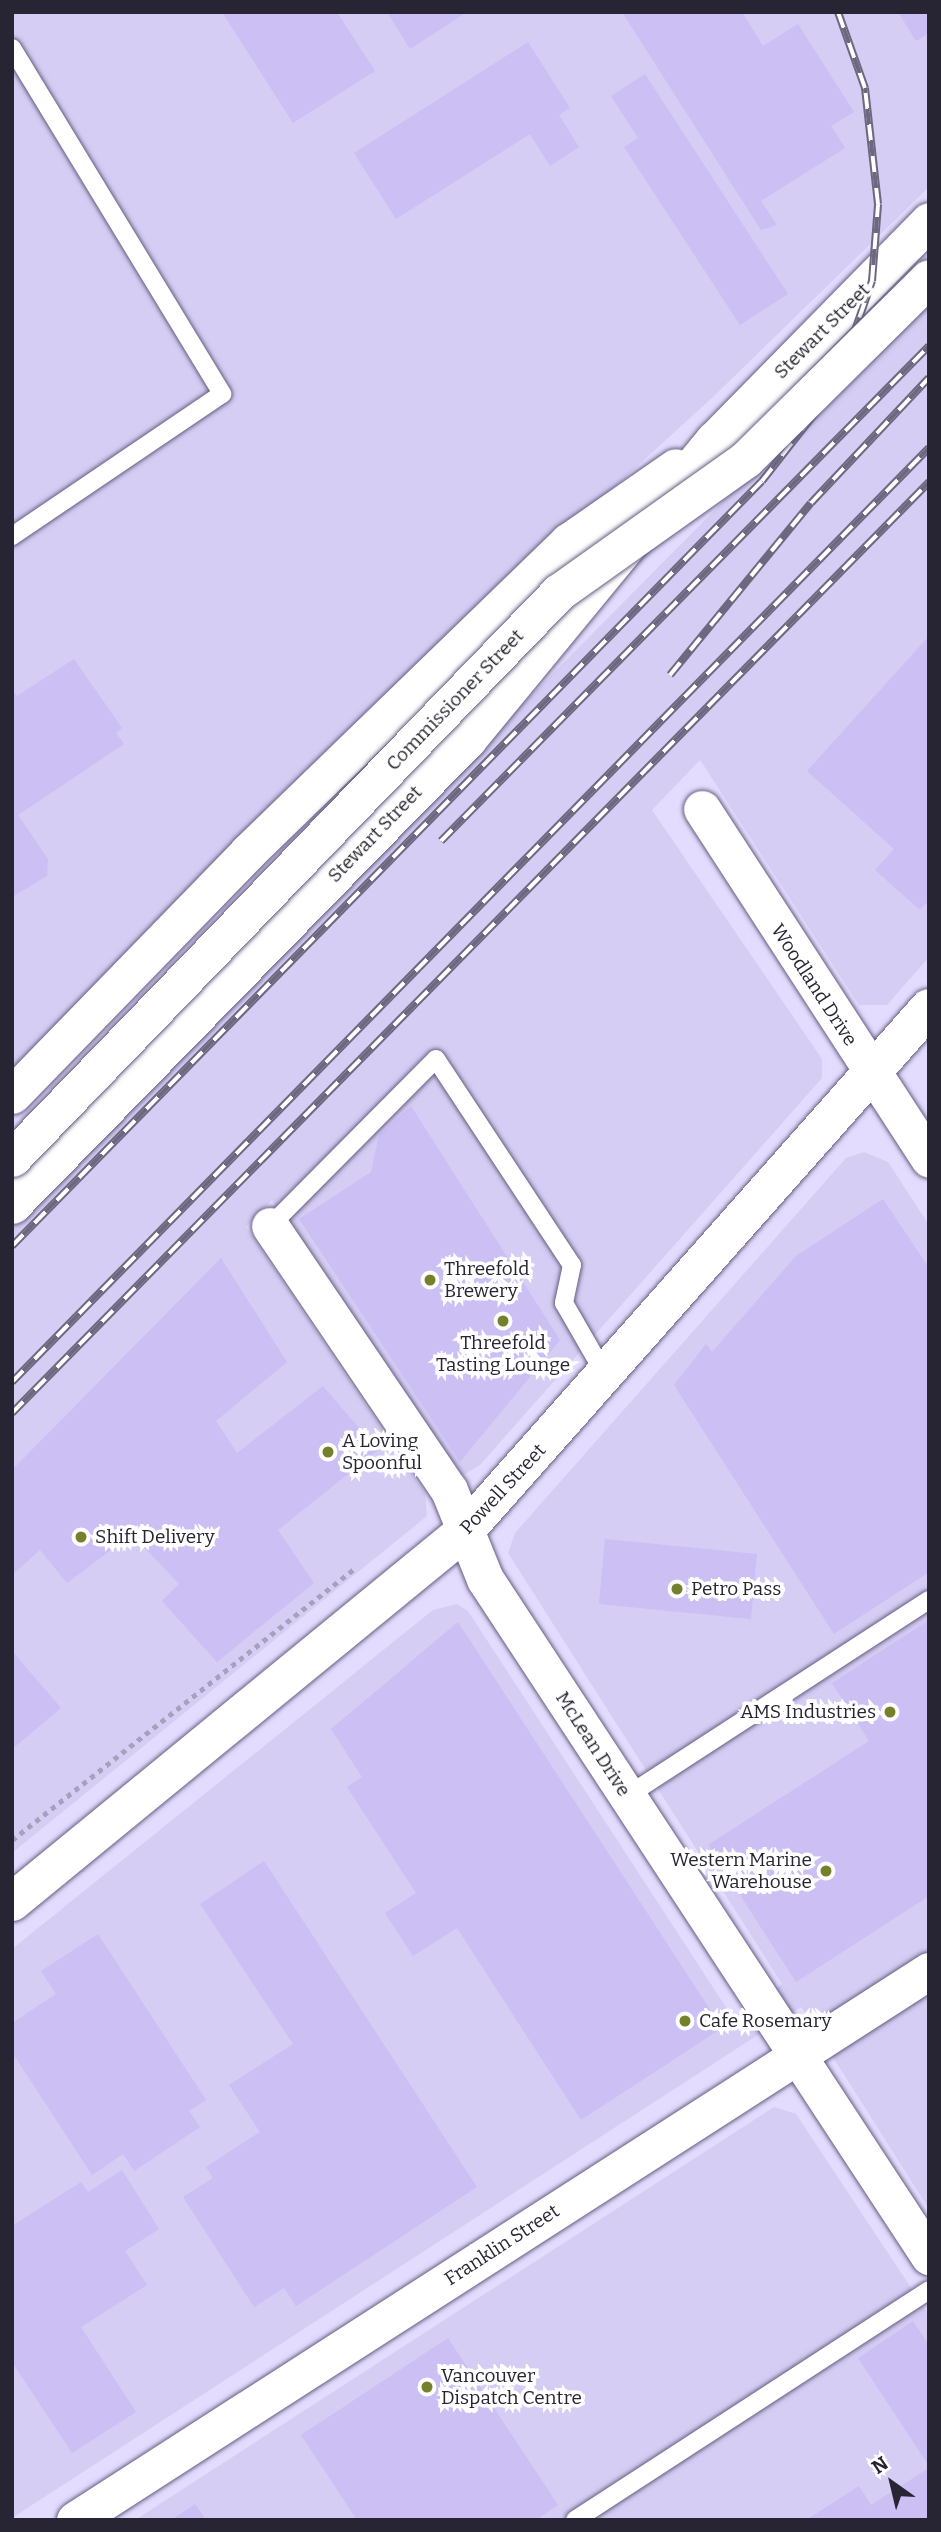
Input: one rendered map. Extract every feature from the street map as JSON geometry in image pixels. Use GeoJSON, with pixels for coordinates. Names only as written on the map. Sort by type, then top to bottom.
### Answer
{"type":"FeatureCollection","features":[{"type":"Feature","properties":{"kind":"main road","name":"Powell Street"},"geometry":{"type":"LineString","coordinates":[[12,1902],[465,1531],[606,1376],[929,1008]]}},
{"type":"Feature","properties":{"kind":"street","name":"Stewart Street"},"geometry":{"type":"LineString","coordinates":[[12,1205],[468,739],[714,440],[929,221]]}},
{"type":"Feature","properties":{"kind":"street","name":"Commissioner Street"},"geometry":{"type":"LineString","coordinates":[[12,1158],[559,592],[746,459],[929,278]]}},
{"type":"Feature","properties":{"kind":"street","name":"Stewart Street"},"geometry":{"type":"LineString","coordinates":[[12,1095],[248,852],[568,542],[714,440]]}},
{"type":"Feature","properties":{"kind":"street","name":"Woodland Drive"},"geometry":{"type":"LineString","coordinates":[[702,809],[929,1159]]}},
{"type":"Feature","properties":{"kind":"street","name":"McLean Drive"},"geometry":{"type":"LineString","coordinates":[[270,1226],[449,1490],[485,1579],[929,2256]]}},
{"type":"Feature","properties":{"kind":"street","name":"Franklin Street"},"geometry":{"type":"LineString","coordinates":[[75,2520],[929,1971]]}},
{"type":"Feature","properties":{"kind":"lane"},"geometry":{"type":"LineString","coordinates":[[12,48],[17,73],[222,394],[12,536]]}},
{"type":"Feature","properties":{"kind":"lane"},"geometry":{"type":"LineString","coordinates":[[270,1226],[436,1059],[572,1265],[564,1304],[606,1376]]}},
{"type":"Feature","properties":{"kind":"lane"},"geometry":{"type":"LineString","coordinates":[[627,1796],[929,1600]]}},
{"type":"Feature","properties":{"kind":"lane"},"geometry":{"type":"LineString","coordinates":[[575,2520],[929,2290]]}},
{"type":"Feature","properties":{"kind":"path"},"geometry":{"type":"LineString","coordinates":[[12,1840],[364,1560]]}},
{"type":"Feature","properties":{"kind":"shaded area"},"geometry":{"type":"Polygon","coordinates":[[[12,12],[929,12],[929,187],[713,397],[347,731],[12,1074],[12,12]]]}},
{"type":"Feature","properties":{"kind":"shaded area"},"geometry":{"type":"Polygon","coordinates":[[[929,294],[929,957],[887,1005],[859,1005],[700,760],[652,810],[822,1059],[822,1078],[480,1465],[463,1475],[447,1465],[272,1200],[246,1227],[425,1493],[427,1516],[12,1853],[12,1219],[929,294]]]}},
{"type":"Feature","properties":{"kind":"shaded area"},"geometry":{"type":"Polygon","coordinates":[[[864,1152],[888,1162],[929,1225],[929,2209],[801,2007],[12,2518],[12,1949],[433,1610],[457,1604],[468,1611],[733,2018],[782,1984],[508,1553],[515,1533],[846,1158],[864,1152]]]}},
{"type":"Feature","properties":{"kind":"shaded area"},"geometry":{"type":"Polygon","coordinates":[[[774,2107],[796,2114],[929,2315],[929,2520],[135,2520],[774,2107]]]}},
{"type":"Feature","properties":{"kind":"building"},"geometry":{"type":"Polygon","coordinates":[[[222,12],[337,12],[375,71],[293,123],[222,12]]]}},
{"type":"Feature","properties":{"kind":"building"},"geometry":{"type":"Polygon","coordinates":[[[387,12],[467,12],[410,49],[387,12]]]}},
{"type":"Feature","properties":{"kind":"building"},"geometry":{"type":"Polygon","coordinates":[[[622,12],[742,12],[763,46],[798,24],[854,112],[831,126],[845,148],[761,201],[777,225],[761,230],[622,12]]]}},
{"type":"Feature","properties":{"kind":"building"},"geometry":{"type":"Polygon","coordinates":[[[898,12],[929,12],[929,33],[916,41],[898,12]]]}},
{"type":"Feature","properties":{"kind":"building"},"geometry":{"type":"Polygon","coordinates":[[[528,42],[570,108],[559,115],[579,147],[550,166],[530,134],[396,219],[354,153],[528,42]]]}},
{"type":"Feature","properties":{"kind":"building"},"geometry":{"type":"Polygon","coordinates":[[[645,74],[788,294],[740,325],[624,147],[638,138],[611,96],[645,74]]]}},
{"type":"Feature","properties":{"kind":"building"},"geometry":{"type":"Polygon","coordinates":[[[929,636],[929,900],[920,910],[875,870],[894,849],[807,771],[929,636]]]}},
{"type":"Feature","properties":{"kind":"building"},"geometry":{"type":"Polygon","coordinates":[[[74,659],[122,728],[116,733],[124,744],[18,815],[48,859],[47,876],[12,897],[12,690],[17,696],[74,659]]]}},
{"type":"Feature","properties":{"kind":"building","name":"Threefold Brewery"},"geometry":{"type":"Polygon","coordinates":[[[411,1106],[560,1340],[460,1462],[299,1219],[371,1172],[379,1135],[411,1106]]]}},
{"type":"Feature","properties":{"kind":"building"},"geometry":{"type":"Polygon","coordinates":[[[883,1199],[929,1268],[929,1572],[834,1634],[674,1385],[706,1344],[712,1352],[796,1256],[883,1199]]]}},
{"type":"Feature","properties":{"kind":"building"},"geometry":{"type":"Polygon","coordinates":[[[221,1258],[287,1362],[216,1421],[237,1453],[323,1386],[378,1450],[278,1530],[314,1583],[217,1662],[162,1601],[179,1584],[132,1534],[67,1583],[40,1550],[12,1575],[12,1470],[221,1258]]]}},
{"type":"Feature","properties":{"kind":"building"},"geometry":{"type":"Polygon","coordinates":[[[605,1539],[757,1554],[751,1619],[599,1604],[605,1539]]]}},
{"type":"Feature","properties":{"kind":"building","name":"Western Marine Warehouse"},"geometry":{"type":"Polygon","coordinates":[[[929,1620],[929,1896],[796,1982],[708,1845],[869,1741],[832,1683],[929,1620]]]}},
{"type":"Feature","properties":{"kind":"building"},"geometry":{"type":"Polygon","coordinates":[[[458,1622],[722,2028],[581,2120],[457,1928],[413,1956],[385,1913],[416,1893],[347,1787],[362,1777],[331,1729],[458,1622]]]}},
{"type":"Feature","properties":{"kind":"building"},"geometry":{"type":"Polygon","coordinates":[[[12,1651],[61,1708],[12,1749],[12,1651]]]}},
{"type":"Feature","properties":{"kind":"building"},"geometry":{"type":"Polygon","coordinates":[[[264,1861],[477,2187],[296,2306],[284,2288],[254,2307],[183,2197],[213,2178],[206,2167],[260,2132],[229,2085],[293,2044],[200,1904],[264,1861]]]}},
{"type":"Feature","properties":{"kind":"building"},"geometry":{"type":"Polygon","coordinates":[[[98,1934],[206,2100],[189,2111],[200,2127],[134,2171],[123,2154],[92,2175],[12,2052],[12,2023],[56,1994],[41,1971],[98,1934]]]}},
{"type":"Feature","properties":{"kind":"building"},"geometry":{"type":"Polygon","coordinates":[[[122,2170],[159,2229],[125,2251],[147,2285],[81,2327],[136,2412],[72,2453],[12,2362],[12,2220],[15,2224],[81,2182],[88,2192],[122,2170]]]}},
{"type":"Feature","properties":{"kind":"building"},"geometry":{"type":"Polygon","coordinates":[[[913,2321],[929,2345],[929,2466],[858,2358],[913,2321]]]}},
{"type":"Feature","properties":{"kind":"building","name":"Vancouver Dispatch Centre"},"geometry":{"type":"Polygon","coordinates":[[[448,2338],[558,2505],[536,2520],[357,2520],[301,2435],[448,2338]]]}},
{"type":"Feature","properties":{"kind":"building"},"geometry":{"type":"Polygon","coordinates":[[[929,2468],[929,2520],[806,2520],[859,2486],[871,2505],[929,2468]]]}},
{"type":"Feature","properties":{"kind":"building"},"geometry":{"type":"Polygon","coordinates":[[[195,2504],[206,2520],[171,2520],[195,2504]]]}},
{"type":"Feature","properties":{"kind":"railway"},"geometry":{"type":"LineString","coordinates":[[12,1246],[762,481],[819,408],[849,348],[872,281],[878,204],[865,88],[838,12]]}},
{"type":"Feature","properties":{"kind":"railway"},"geometry":{"type":"LineString","coordinates":[[441,841],[929,346]]}},
{"type":"Feature","properties":{"kind":"railway"},"geometry":{"type":"LineString","coordinates":[[670,675],[811,503],[929,378]]}},
{"type":"Feature","properties":{"kind":"railway"},"geometry":{"type":"LineString","coordinates":[[12,1382],[929,448]]}},
{"type":"Feature","properties":{"kind":"railway"},"geometry":{"type":"LineString","coordinates":[[12,1413],[929,482]]}},
{"type":"Feature","properties":{"kind":"place","name":"Threefold Brewery"},"geometry":{"type":"Point","coordinates":[430,1280]}},
{"type":"Feature","properties":{"kind":"place","name":"Threefold Tasting Lounge"},"geometry":{"type":"Point","coordinates":[503,1321]}},
{"type":"Feature","properties":{"kind":"place","name":"A Loving Spoonful"},"geometry":{"type":"Point","coordinates":[328,1452]}},
{"type":"Feature","properties":{"kind":"place","name":"Shift Delivery"},"geometry":{"type":"Point","coordinates":[81,1537]}},
{"type":"Feature","properties":{"kind":"place","name":"Petro Pass"},"geometry":{"type":"Point","coordinates":[677,1589]}},
{"type":"Feature","properties":{"kind":"place","name":"AMS Industries"},"geometry":{"type":"Point","coordinates":[890,1712]}},
{"type":"Feature","properties":{"kind":"place","name":"Western Marine Warehouse"},"geometry":{"type":"Point","coordinates":[826,1871]}},
{"type":"Feature","properties":{"kind":"place","name":"Cafe Rosemary"},"geometry":{"type":"Point","coordinates":[685,2021]}},
{"type":"Feature","properties":{"kind":"place","name":"Vancouver Dispatch Centre"},"geometry":{"type":"Point","coordinates":[427,2387]}}]}
